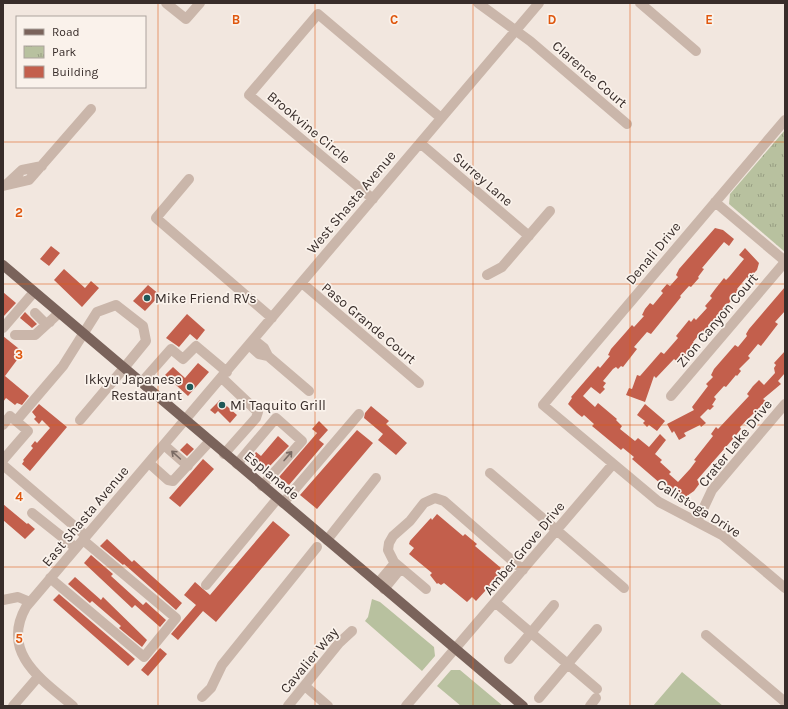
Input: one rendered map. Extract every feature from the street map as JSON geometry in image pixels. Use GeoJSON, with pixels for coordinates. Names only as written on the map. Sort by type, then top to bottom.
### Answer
{"type":"FeatureCollection","features":[{"type":"Feature","properties":{"kind":"main road","name":"Esplanade"},"geometry":{"type":"LineString","coordinates":[[3,265],[224,454],[523,706]]}},
{"type":"Feature","properties":{"kind":"street"},"geometry":{"type":"LineString","coordinates":[[166,3],[186,20],[200,3]]}},
{"type":"Feature","properties":{"kind":"street","name":"Clarence Court"},"geometry":{"type":"LineString","coordinates":[[478,3],[530,41],[627,124]]}},
{"type":"Feature","properties":{"kind":"street","name":"West Shasta Avenue"},"geometry":{"type":"LineString","coordinates":[[185,420],[539,3]]}},
{"type":"Feature","properties":{"kind":"street"},"geometry":{"type":"LineString","coordinates":[[640,3],[696,51]]}},
{"type":"Feature","properties":{"kind":"street","name":"Brookvine Circle"},"geometry":{"type":"LineString","coordinates":[[373,199],[249,95],[282,55],[318,14],[442,118]]}},
{"type":"Feature","properties":{"kind":"street"},"geometry":{"type":"LineString","coordinates":[[5,185],[43,165],[91,109]]}},
{"type":"Feature","properties":{"kind":"street","name":"Denali Drive"},"geometry":{"type":"LineString","coordinates":[[543,405],[785,120]]}},
{"type":"Feature","properties":{"kind":"street","name":"Surrey Lane"},"geometry":{"type":"LineString","coordinates":[[420,143],[529,236]]}},
{"type":"Feature","properties":{"kind":"street"},"geometry":{"type":"LineString","coordinates":[[189,179],[156,218],[272,318]]}},
{"type":"Feature","properties":{"kind":"street"},"geometry":{"type":"LineString","coordinates":[[715,202],[785,262]]}},
{"type":"Feature","properties":{"kind":"street"},"geometry":{"type":"LineString","coordinates":[[487,275],[502,267],[550,211]]}},
{"type":"Feature","properties":{"kind":"street","name":"Zion Canyon Court"},"geometry":{"type":"LineString","coordinates":[[671,396],[785,262]]}},
{"type":"Feature","properties":{"kind":"street","name":"Paso Grande Court"},"geometry":{"type":"LineString","coordinates":[[302,283],[419,383]]}},
{"type":"Feature","properties":{"kind":"street"},"geometry":{"type":"LineString","coordinates":[[3,328],[34,292]]}},
{"type":"Feature","properties":{"kind":"street"},"geometry":{"type":"LineString","coordinates":[[16,421],[63,366],[97,312],[116,305],[143,326],[146,341],[80,420]]}},
{"type":"Feature","properties":{"kind":"street"},"geometry":{"type":"LineString","coordinates":[[35,313],[45,323],[50,322]]}},
{"type":"Feature","properties":{"kind":"street"},"geometry":{"type":"LineString","coordinates":[[15,335],[35,335],[59,313]]}},
{"type":"Feature","properties":{"kind":"street"},"geometry":{"type":"LineString","coordinates":[[252,342],[264,348],[268,356],[309,392]]}},
{"type":"Feature","properties":{"kind":"street"},"geometry":{"type":"LineString","coordinates":[[142,383],[171,349],[183,359],[196,346],[258,412],[256,418],[224,454]]}},
{"type":"Feature","properties":{"kind":"street","name":"Crater Lake Drive"},"geometry":{"type":"LineString","coordinates":[[697,522],[712,490],[785,404]]}},
{"type":"Feature","properties":{"kind":"street","name":"Calistoga Drive"},"geometry":{"type":"LineString","coordinates":[[543,405],[659,502],[722,535],[785,588]]}},
{"type":"Feature","properties":{"kind":"street"},"geometry":{"type":"LineString","coordinates":[[206,585],[359,414]]}},
{"type":"Feature","properties":{"kind":"street"},"geometry":{"type":"LineString","coordinates":[[3,425],[10,416],[28,432],[3,460]]}},
{"type":"Feature","properties":{"kind":"street"},"geometry":{"type":"LineString","coordinates":[[236,464],[276,418],[302,441],[262,486]]}},
{"type":"Feature","properties":{"kind":"street","name":"East Shasta Avenue"},"geometry":{"type":"LineString","coordinates":[[38,677],[22,657],[18,635],[20,619],[30,602],[185,420]]}},
{"type":"Feature","properties":{"kind":"street"},"geometry":{"type":"LineString","coordinates":[[149,463],[170,481],[175,479],[188,466],[210,441]]}},
{"type":"Feature","properties":{"kind":"street"},"geometry":{"type":"LineString","coordinates":[[164,445],[188,466]]}},
{"type":"Feature","properties":{"kind":"street","name":"Amber Grove Drive"},"geometry":{"type":"LineString","coordinates":[[406,706],[613,464]]}},
{"type":"Feature","properties":{"kind":"street"},"geometry":{"type":"LineString","coordinates":[[3,465],[176,618],[144,657],[50,578]]}},
{"type":"Feature","properties":{"kind":"street"},"geometry":{"type":"LineString","coordinates":[[490,473],[624,588]]}},
{"type":"Feature","properties":{"kind":"street"},"geometry":{"type":"LineString","coordinates":[[327,540],[376,478]]}},
{"type":"Feature","properties":{"kind":"street"},"geometry":{"type":"LineString","coordinates":[[426,590],[398,565],[388,550],[390,538],[410,521],[424,503],[429,500],[439,499],[523,570]]}},
{"type":"Feature","properties":{"kind":"street"},"geometry":{"type":"LineString","coordinates":[[32,513],[76,548]]}},
{"type":"Feature","properties":{"kind":"street"},"geometry":{"type":"LineString","coordinates":[[202,697],[211,688],[222,665],[318,547]]}},
{"type":"Feature","properties":{"kind":"street"},"geometry":{"type":"LineString","coordinates":[[381,586],[398,565]]}},
{"type":"Feature","properties":{"kind":"street"},"geometry":{"type":"LineString","coordinates":[[3,600],[18,597],[30,602]]}},
{"type":"Feature","properties":{"kind":"street"},"geometry":{"type":"LineString","coordinates":[[496,602],[568,663],[594,698]]}},
{"type":"Feature","properties":{"kind":"street"},"geometry":{"type":"LineString","coordinates":[[509,659],[554,604]]}},
{"type":"Feature","properties":{"kind":"street"},"geometry":{"type":"LineString","coordinates":[[539,698],[597,629]]}},
{"type":"Feature","properties":{"kind":"street","name":"Cavalier Way"},"geometry":{"type":"LineString","coordinates":[[288,706],[339,643],[352,631]]}},
{"type":"Feature","properties":{"kind":"street"},"geometry":{"type":"LineString","coordinates":[[706,635],[785,702]]}},
{"type":"Feature","properties":{"kind":"street"},"geometry":{"type":"LineString","coordinates":[[13,706],[38,677],[73,706]]}},
{"type":"Feature","properties":{"kind":"street"},"geometry":{"type":"LineString","coordinates":[[305,686],[328,706]]}},
{"type":"Feature","properties":{"kind":"green space"},"geometry":{"type":"Polygon","coordinates":[[[785,130],[785,252],[729,204],[730,194],[785,130]]]}},
{"type":"Feature","properties":{"kind":"green space"},"geometry":{"type":"Polygon","coordinates":[[[372,599],[380,602],[434,647],[435,656],[422,671],[365,621],[368,617],[372,599]]]}},
{"type":"Feature","properties":{"kind":"green space"},"geometry":{"type":"Polygon","coordinates":[[[451,670],[460,670],[503,706],[461,706],[437,686],[451,670]]]}},
{"type":"Feature","properties":{"kind":"green space"},"geometry":{"type":"Polygon","coordinates":[[[682,672],[723,706],[653,706],[682,672]]]}},
{"type":"Feature","properties":{"kind":"building"},"geometry":{"type":"Polygon","coordinates":[[[715,228],[723,230],[734,239],[729,246],[724,242],[702,268],[704,269],[698,277],[699,278],[680,296],[681,297],[651,334],[647,332],[634,347],[637,349],[623,367],[621,366],[618,369],[616,367],[613,369],[603,381],[606,383],[603,387],[605,389],[600,394],[591,387],[583,396],[595,407],[598,403],[617,419],[616,420],[622,426],[620,429],[635,441],[638,438],[649,447],[660,434],[666,440],[655,454],[662,460],[660,462],[671,472],[669,474],[678,482],[696,461],[694,460],[713,436],[711,434],[716,427],[718,429],[749,396],[747,394],[759,380],[764,385],[775,373],[774,368],[776,365],[774,363],[785,351],[785,373],[778,381],[781,384],[763,399],[766,401],[740,427],[741,429],[697,480],[700,483],[694,491],[684,498],[680,495],[679,497],[662,482],[661,484],[632,459],[634,457],[623,448],[621,450],[592,426],[594,424],[584,415],[582,417],[568,404],[572,398],[571,397],[598,366],[600,368],[610,356],[608,355],[611,349],[632,325],[634,327],[644,316],[642,315],[650,303],[653,305],[663,293],[661,291],[667,284],[670,286],[678,277],[676,275],[679,269],[715,228]]]}},
{"type":"Feature","properties":{"kind":"building"},"geometry":{"type":"Polygon","coordinates":[[[51,246],[60,253],[49,266],[40,259],[51,246]]]}},
{"type":"Feature","properties":{"kind":"building"},"geometry":{"type":"Polygon","coordinates":[[[745,248],[759,263],[757,270],[748,279],[747,277],[737,289],[739,291],[736,295],[704,332],[703,330],[679,363],[674,359],[656,378],[654,376],[645,402],[626,395],[629,388],[632,389],[637,375],[640,376],[661,352],[664,354],[678,338],[676,336],[689,320],[691,322],[694,318],[696,320],[707,308],[705,306],[712,298],[710,296],[716,288],[724,278],[726,280],[729,277],[744,259],[739,255],[745,248]]]}},
{"type":"Feature","properties":{"kind":"building"},"geometry":{"type":"Polygon","coordinates":[[[64,269],[85,288],[91,281],[99,288],[82,307],[54,280],[64,269]]]}},
{"type":"Feature","properties":{"kind":"building","name":"Mike Friend RVs"},"geometry":{"type":"Polygon","coordinates":[[[148,285],[160,295],[145,311],[133,301],[148,285]]]}},
{"type":"Feature","properties":{"kind":"building"},"geometry":{"type":"Polygon","coordinates":[[[785,287],[785,311],[775,322],[778,324],[761,346],[758,344],[748,356],[750,358],[739,369],[741,371],[737,376],[736,375],[726,387],[724,386],[714,397],[716,399],[712,405],[714,406],[710,410],[708,409],[700,417],[706,423],[701,427],[700,425],[684,433],[686,436],[679,440],[674,431],[672,433],[667,424],[694,410],[692,407],[708,386],[706,384],[713,377],[711,375],[714,369],[735,345],[738,347],[747,336],[746,334],[749,329],[785,287]]]}},
{"type":"Feature","properties":{"kind":"building"},"geometry":{"type":"Polygon","coordinates":[[[3,292],[16,303],[3,317],[3,292]]]}},
{"type":"Feature","properties":{"kind":"building"},"geometry":{"type":"Polygon","coordinates":[[[25,312],[37,324],[32,328],[20,318],[25,312]]]}},
{"type":"Feature","properties":{"kind":"building"},"geometry":{"type":"Polygon","coordinates":[[[187,314],[205,330],[197,340],[190,334],[179,347],[166,338],[187,314]]]}},
{"type":"Feature","properties":{"kind":"building"},"geometry":{"type":"Polygon","coordinates":[[[3,336],[23,352],[5,376],[29,396],[22,405],[17,403],[15,405],[6,398],[3,402],[3,336]]]}},
{"type":"Feature","properties":{"kind":"building"},"geometry":{"type":"Polygon","coordinates":[[[198,363],[209,372],[188,396],[165,375],[173,367],[185,378],[198,363]]]}},
{"type":"Feature","properties":{"kind":"building"},"geometry":{"type":"Polygon","coordinates":[[[220,400],[237,415],[230,423],[218,411],[215,414],[210,410],[220,400]]]}},
{"type":"Feature","properties":{"kind":"building"},"geometry":{"type":"Polygon","coordinates":[[[39,404],[67,427],[30,471],[22,464],[24,461],[23,460],[33,448],[31,446],[35,441],[37,443],[50,428],[42,420],[39,424],[34,419],[36,417],[32,412],[39,404]]]}},
{"type":"Feature","properties":{"kind":"building"},"geometry":{"type":"Polygon","coordinates":[[[645,404],[665,421],[657,431],[649,425],[647,427],[643,423],[645,421],[637,415],[645,404]]]}},
{"type":"Feature","properties":{"kind":"building"},"geometry":{"type":"Polygon","coordinates":[[[371,406],[389,421],[386,424],[407,443],[396,455],[378,440],[383,434],[364,418],[365,413],[371,406]]]}},
{"type":"Feature","properties":{"kind":"building"},"geometry":{"type":"Polygon","coordinates":[[[319,421],[328,430],[319,440],[324,444],[289,485],[279,477],[317,433],[312,429],[319,421]]]}},
{"type":"Feature","properties":{"kind":"building"},"geometry":{"type":"Polygon","coordinates":[[[357,430],[373,443],[317,509],[300,495],[357,430]]]}},
{"type":"Feature","properties":{"kind":"building"},"geometry":{"type":"Polygon","coordinates":[[[278,436],[289,446],[267,469],[251,458],[256,452],[261,456],[278,436]]]}},
{"type":"Feature","properties":{"kind":"building"},"geometry":{"type":"Polygon","coordinates":[[[187,443],[194,449],[187,456],[180,450],[187,443]]]}},
{"type":"Feature","properties":{"kind":"building"},"geometry":{"type":"Polygon","coordinates":[[[203,459],[214,469],[180,507],[169,498],[203,459]]]}},
{"type":"Feature","properties":{"kind":"building"},"geometry":{"type":"Polygon","coordinates":[[[3,504],[35,529],[25,539],[3,520],[3,504]]]}},
{"type":"Feature","properties":{"kind":"building"},"geometry":{"type":"Polygon","coordinates":[[[437,514],[463,536],[465,534],[477,544],[475,546],[501,568],[496,574],[498,575],[497,578],[476,601],[472,597],[467,602],[444,583],[441,585],[438,583],[437,584],[430,575],[432,573],[409,554],[414,548],[409,544],[410,541],[431,518],[432,520],[437,514]]]}},
{"type":"Feature","properties":{"kind":"building"},"geometry":{"type":"Polygon","coordinates":[[[273,521],[290,535],[216,622],[203,611],[178,640],[171,634],[196,605],[184,595],[195,582],[210,595],[273,521]]]}},
{"type":"Feature","properties":{"kind":"building"},"geometry":{"type":"Polygon","coordinates":[[[107,539],[132,562],[134,560],[182,603],[176,610],[124,564],[123,565],[100,546],[107,539]]]}},
{"type":"Feature","properties":{"kind":"building"},"geometry":{"type":"Polygon","coordinates":[[[91,555],[113,574],[111,576],[143,605],[146,602],[166,620],[160,627],[135,605],[132,608],[84,563],[91,555]]]}},
{"type":"Feature","properties":{"kind":"building"},"geometry":{"type":"Polygon","coordinates":[[[75,577],[101,600],[103,597],[147,640],[142,647],[119,628],[121,626],[92,601],[90,603],[68,584],[75,577]]]}},
{"type":"Feature","properties":{"kind":"building"},"geometry":{"type":"Polygon","coordinates":[[[59,594],[135,659],[128,666],[53,600],[59,594]]]}},
{"type":"Feature","properties":{"kind":"building"},"geometry":{"type":"Polygon","coordinates":[[[160,648],[167,654],[148,676],[141,670],[160,648]]]}},
{"type":"Feature","properties":{"kind":"place","name":"Mike Friend RVs"},"geometry":{"type":"Point","coordinates":[147,298]}},
{"type":"Feature","properties":{"kind":"place","name":"Ikkyu Japanese Restaurant"},"geometry":{"type":"Point","coordinates":[190,387]}},
{"type":"Feature","properties":{"kind":"place","name":"Mi Taquito Grill"},"geometry":{"type":"Point","coordinates":[222,405]}}]}
